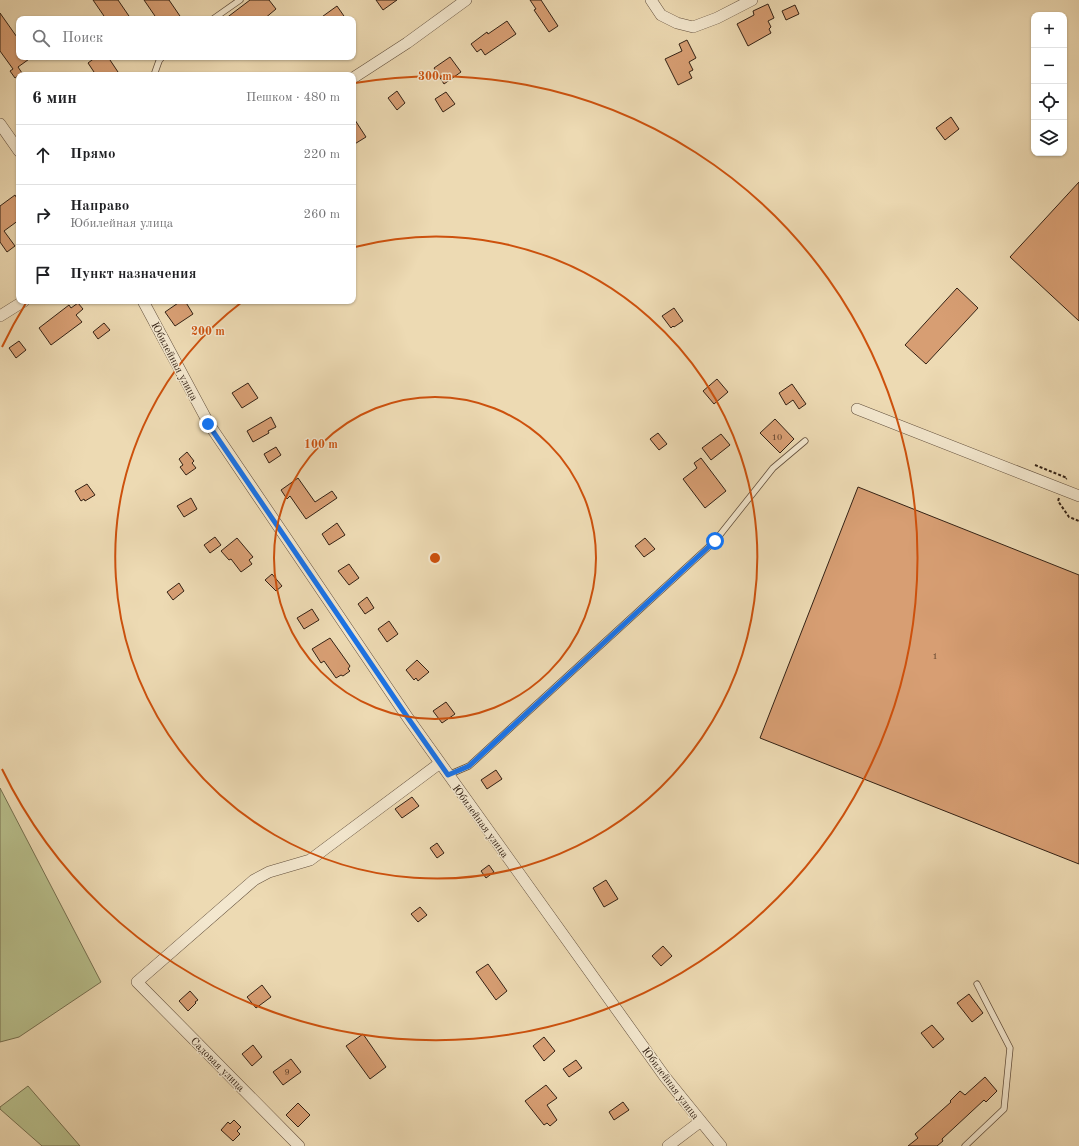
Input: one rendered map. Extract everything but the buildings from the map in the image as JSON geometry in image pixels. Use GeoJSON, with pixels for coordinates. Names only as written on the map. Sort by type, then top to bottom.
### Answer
{"type":"FeatureCollection","features":[{"type":"Feature","properties":{"kind":"street"},"geometry":{"type":"LineString","coordinates":[[356,76],[466,0]]}},
{"type":"Feature","properties":{"kind":"street"},"geometry":{"type":"LineString","coordinates":[[652,0],[661,15],[677,23],[693,27],[717,18],[752,0]]}},
{"type":"Feature","properties":{"kind":"street"},"geometry":{"type":"LineString","coordinates":[[0,124],[16,147]]}},
{"type":"Feature","properties":{"kind":"street"},"geometry":{"type":"LineString","coordinates":[[0,316],[19,304]]}},
{"type":"Feature","properties":{"kind":"street","name":"Юбилейная улица"},"geometry":{"type":"LineString","coordinates":[[145,304],[208,424],[408,718],[666,1077],[721,1146]]}},
{"type":"Feature","properties":{"kind":"street"},"geometry":{"type":"LineString","coordinates":[[857,409],[1079,496]]}},
{"type":"Feature","properties":{"kind":"street","name":"Садовая улица"},"geometry":{"type":"LineString","coordinates":[[299,1146],[137,982],[254,880],[269,872],[310,860],[440,763]]}},
{"type":"Feature","properties":{"kind":"street"},"geometry":{"type":"LineString","coordinates":[[668,1146],[701,1121]]}},
{"type":"Feature","properties":{"kind":"lane"},"geometry":{"type":"LineString","coordinates":[[217,16],[240,0]]}},
{"type":"Feature","properties":{"kind":"lane"},"geometry":{"type":"LineString","coordinates":[[155,72],[160,60]]}},
{"type":"Feature","properties":{"kind":"lane"},"geometry":{"type":"LineString","coordinates":[[448,775],[469,766],[715,541],[773,468],[805,441]]}},
{"type":"Feature","properties":{"kind":"lane"},"geometry":{"type":"LineString","coordinates":[[965,1146],[1004,1109],[1010,1048],[977,984]]}},
{"type":"Feature","properties":{"kind":"green space"},"geometry":{"type":"Polygon","coordinates":[[[0,788],[101,982],[19,1037],[0,1042],[0,788]]]}},
{"type":"Feature","properties":{"kind":"green space"},"geometry":{"type":"Polygon","coordinates":[[[28,1086],[80,1146],[42,1146],[0,1109],[0,1107],[28,1086]]]}},
{"type":"Feature","properties":{"kind":"route"},"geometry":{"type":"LineString","coordinates":[[208,424],[448,775],[469,766],[715,541]]}}]}
